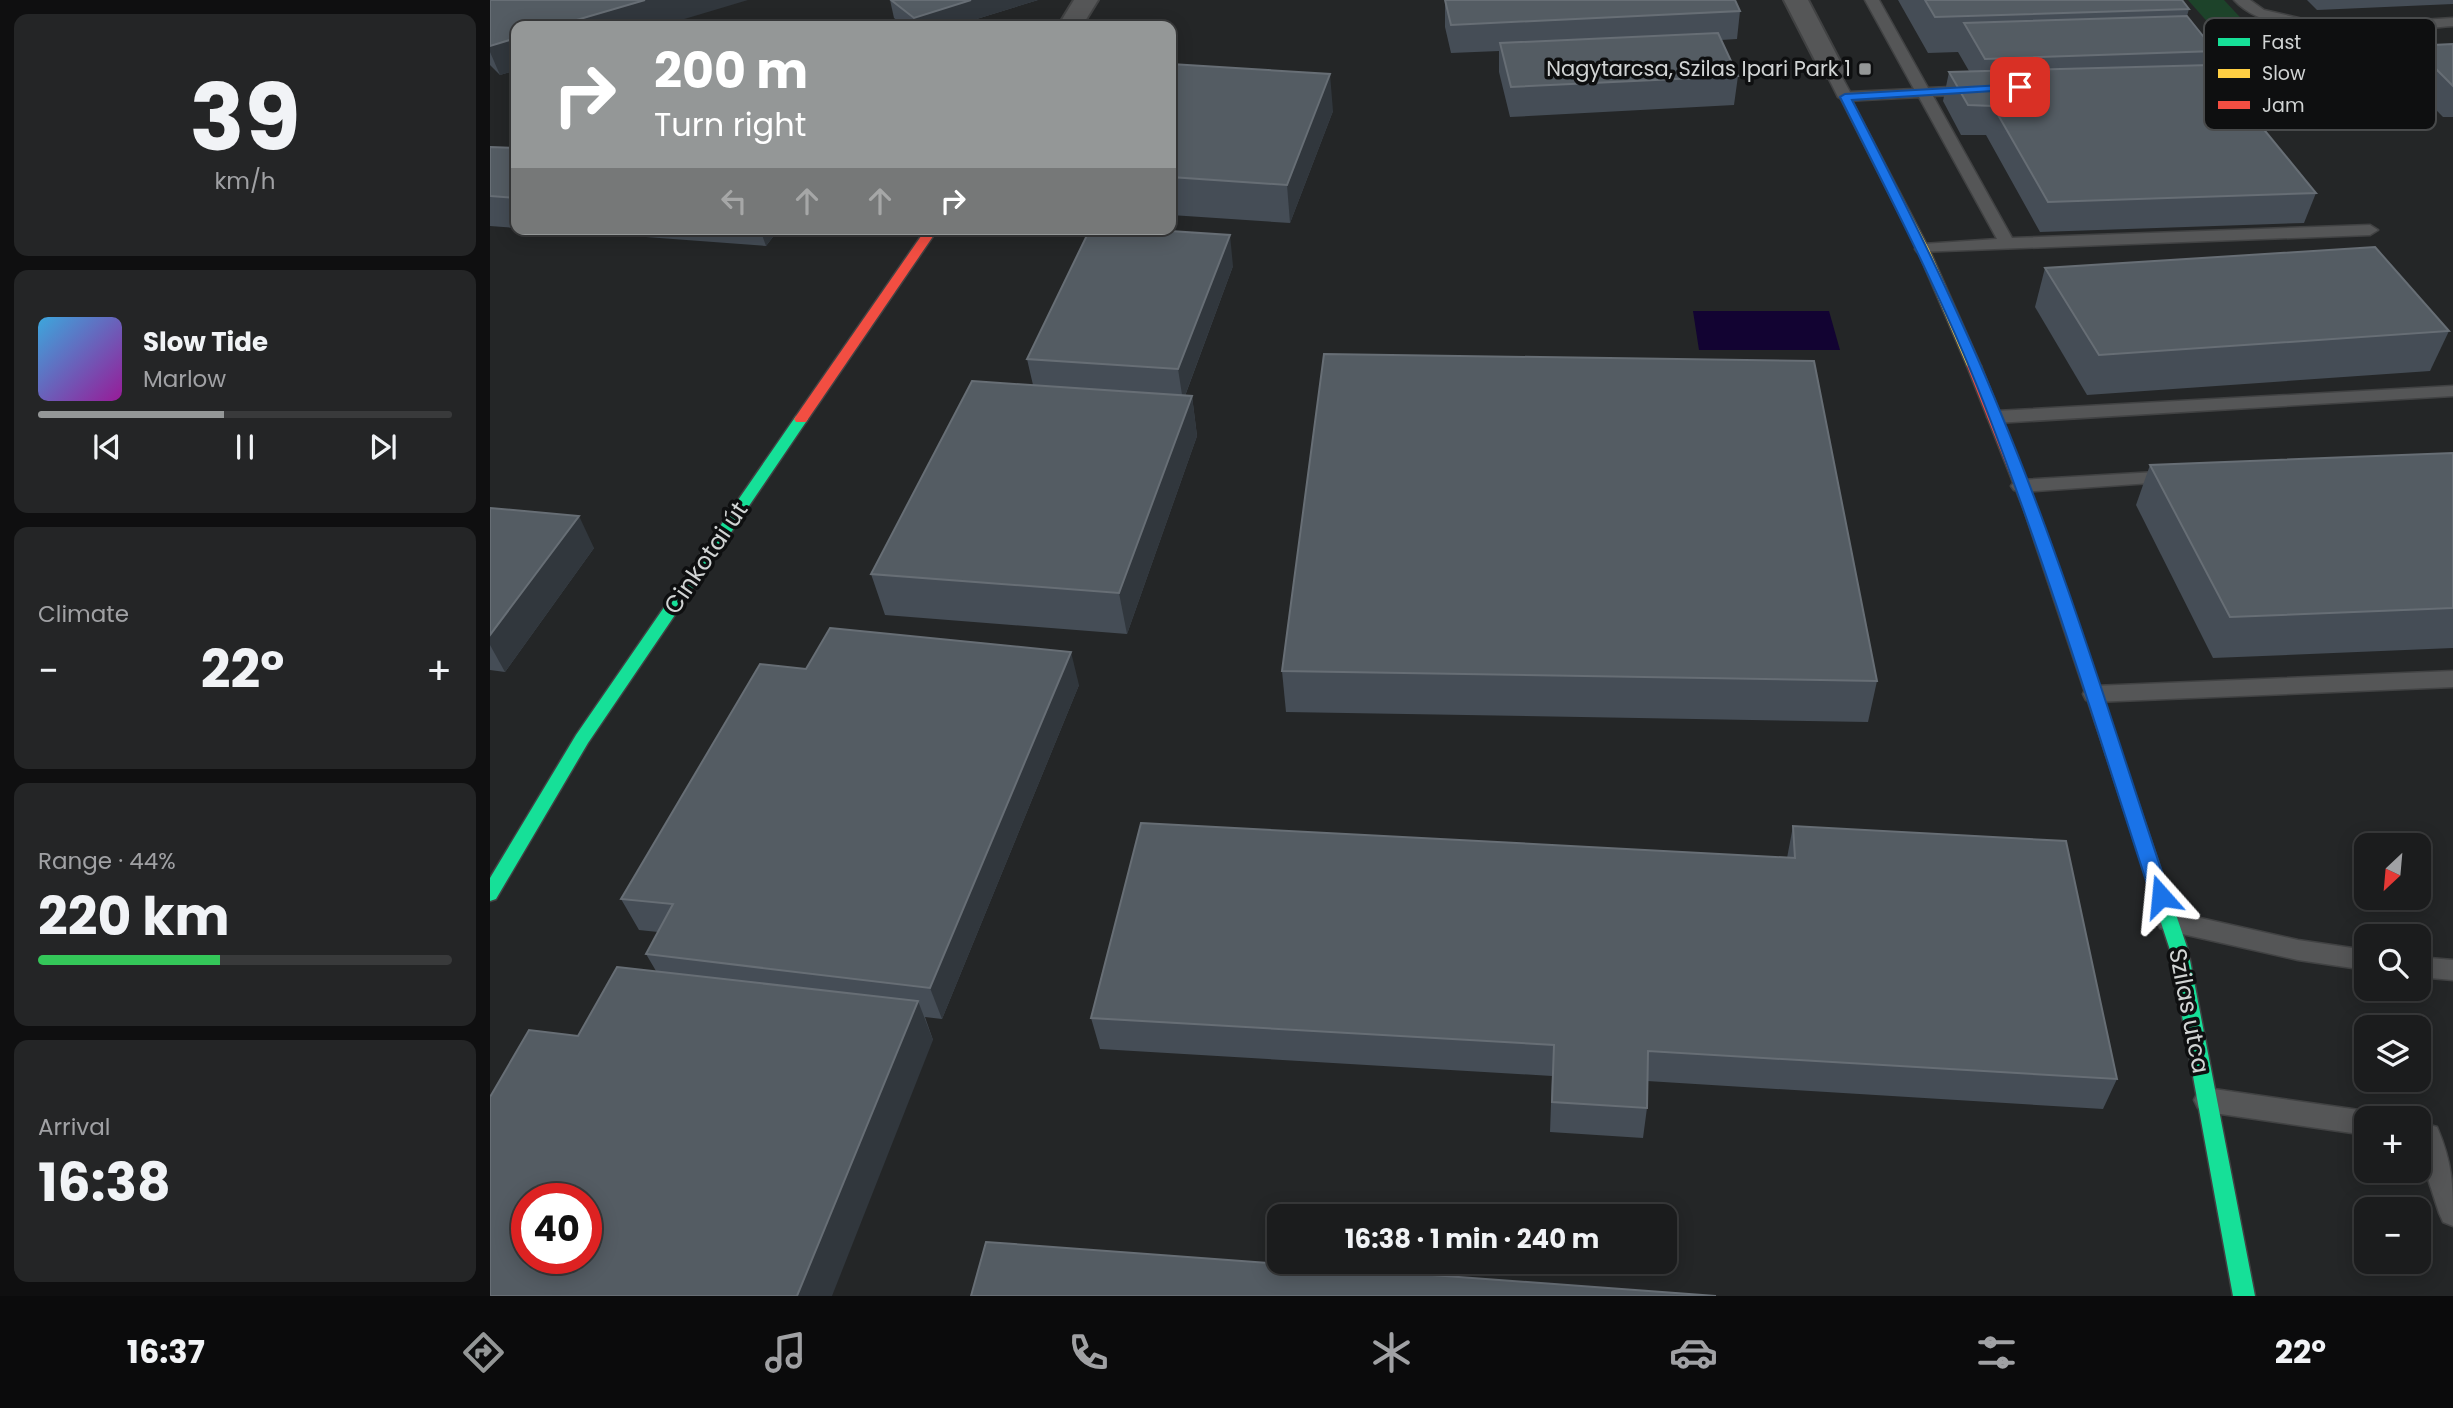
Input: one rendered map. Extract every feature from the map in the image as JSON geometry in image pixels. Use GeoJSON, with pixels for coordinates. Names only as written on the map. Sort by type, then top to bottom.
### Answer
{"type":"FeatureCollection","features":[{"type":"Feature","properties":{"kind":"street"},"geometry":{"type":"LineString","coordinates":[[1073,21],[1086,0]]}},
{"type":"Feature","properties":{"kind":"street","name":"Szilas utca"},"geometry":{"type":"LineString","coordinates":[[1796,0],[1832,71]]}},
{"type":"Feature","properties":{"kind":"street","name":"Szilas utca"},"geometry":{"type":"LineString","coordinates":[[1845,97],[1923,249],[1996,417],[2094,694],[2179,950],[2244,1296]]}},
{"type":"Feature","properties":{"kind":"street","name":"Cinkotai út"},"geometry":{"type":"LineString","coordinates":[[490,894],[582,739],[928,235]]}},
{"type":"Feature","properties":{"kind":"lane"},"geometry":{"type":"LineString","coordinates":[[1796,0],[1807,0]]}},
{"type":"Feature","properties":{"kind":"lane"},"geometry":{"type":"LineString","coordinates":[[1872,0],[2007,243]]}},
{"type":"Feature","properties":{"kind":"lane"},"geometry":{"type":"LineString","coordinates":[[2241,0],[2247,6],[2277,18]]}},
{"type":"Feature","properties":{"kind":"lane","name":"Szilas utca"},"geometry":{"type":"LineString","coordinates":[[1832,71],[1845,97]]}},
{"type":"Feature","properties":{"kind":"lane"},"geometry":{"type":"LineString","coordinates":[[1845,97],[1993,88]]}},
{"type":"Feature","properties":{"kind":"lane"},"geometry":{"type":"LineString","coordinates":[[1923,249],[2007,243],[2370,230]]}},
{"type":"Feature","properties":{"kind":"lane"},"geometry":{"type":"LineString","coordinates":[[1996,417],[2453,391]]}},
{"type":"Feature","properties":{"kind":"lane"},"geometry":{"type":"LineString","coordinates":[[2021,486],[2197,476]]}},
{"type":"Feature","properties":{"kind":"lane"},"geometry":{"type":"LineString","coordinates":[[2094,694],[2453,679]]}},
{"type":"Feature","properties":{"kind":"lane"},"geometry":{"type":"LineString","coordinates":[[2169,921],[2298,950],[2354,958]]}},
{"type":"Feature","properties":{"kind":"lane"},"geometry":{"type":"LineString","coordinates":[[2431,968],[2453,970]]}},
{"type":"Feature","properties":{"kind":"lane"},"geometry":{"type":"LineString","coordinates":[[2207,1100],[2354,1121]]}},
{"type":"Feature","properties":{"kind":"lane"},"geometry":{"type":"LineString","coordinates":[[2431,1145],[2453,1213]]}},
{"type":"Feature","properties":{"kind":"green space"},"geometry":{"type":"Polygon","coordinates":[[[2188,0],[2224,0],[2241,18],[2204,18],[2188,0]]]}},
{"type":"Feature","properties":{"kind":"shaded area"},"geometry":{"type":"Polygon","coordinates":[[[1693,311],[1829,311],[1840,350],[1699,350],[1693,311]]]}},
{"type":"Feature","properties":{"kind":"building"},"geometry":{"type":"Polygon","coordinates":[[[490,0],[645,0],[573,21],[511,21],[511,40],[490,46],[490,0]]]}},
{"type":"Feature","properties":{"kind":"building"},"geometry":{"type":"Polygon","coordinates":[[[891,0],[971,0],[914,18],[891,0]]]}},
{"type":"Feature","properties":{"kind":"building"},"geometry":{"type":"Polygon","coordinates":[[[1445,0],[1735,0],[1740,11],[1451,25],[1445,0]]]}},
{"type":"Feature","properties":{"kind":"building"},"geometry":{"type":"Polygon","coordinates":[[[1925,0],[2182,0],[2189,9],[1935,17],[1925,0]]]}},
{"type":"Feature","properties":{"kind":"building"},"geometry":{"type":"Polygon","coordinates":[[[2187,16],[2204,37],[2204,51],[1985,59],[1964,23],[2187,16]]]}},
{"type":"Feature","properties":{"kind":"building"},"geometry":{"type":"Polygon","coordinates":[[[1718,33],[1738,76],[1511,87],[1500,43],[1718,33]]]}},
{"type":"Feature","properties":{"kind":"building"},"geometry":{"type":"Polygon","coordinates":[[[2453,44],[2453,86],[2436,69],[2436,45],[2453,44]]]}},
{"type":"Feature","properties":{"kind":"building"},"geometry":{"type":"Polygon","coordinates":[[[1176,64],[1330,74],[1287,185],[1176,177],[1176,64]]]}},
{"type":"Feature","properties":{"kind":"building"},"geometry":{"type":"Polygon","coordinates":[[[2204,65],[2204,130],[2264,130],[2316,193],[2048,202],[1993,106],[1968,105],[1949,72],[2204,65]]]}},
{"type":"Feature","properties":{"kind":"building"},"geometry":{"type":"Polygon","coordinates":[[[490,147],[511,148],[511,198],[490,196],[490,147]]]}},
{"type":"Feature","properties":{"kind":"building"},"geometry":{"type":"Polygon","coordinates":[[[1176,231],[1230,235],[1178,369],[1027,359],[1087,235],[1176,235],[1176,231]]]}},
{"type":"Feature","properties":{"kind":"building"},"geometry":{"type":"Polygon","coordinates":[[[2375,247],[2449,331],[2099,355],[2045,268],[2375,247]]]}},
{"type":"Feature","properties":{"kind":"building"},"geometry":{"type":"Polygon","coordinates":[[[1324,354],[1814,361],[1877,681],[1282,671],[1324,354]]]}},
{"type":"Feature","properties":{"kind":"building"},"geometry":{"type":"Polygon","coordinates":[[[972,381],[1192,396],[1119,593],[871,574],[972,381]]]}},
{"type":"Feature","properties":{"kind":"building"},"geometry":{"type":"Polygon","coordinates":[[[2453,453],[2453,608],[2230,617],[2150,465],[2453,453]]]}},
{"type":"Feature","properties":{"kind":"building"},"geometry":{"type":"Polygon","coordinates":[[[490,508],[579,516],[490,635],[490,508]]]}},
{"type":"Feature","properties":{"kind":"building"},"geometry":{"type":"Polygon","coordinates":[[[830,628],[1071,652],[930,988],[646,954],[673,904],[621,899],[760,664],[806,669],[830,628]]]}},
{"type":"Feature","properties":{"kind":"building"},"geometry":{"type":"Polygon","coordinates":[[[1141,823],[1795,858],[1793,826],[2066,841],[2117,1079],[1648,1051],[1647,1108],[1552,1102],[1554,1045],[1091,1018],[1141,823]]]}},
{"type":"Feature","properties":{"kind":"building"},"geometry":{"type":"Polygon","coordinates":[[[617,967],[918,1001],[797,1296],[490,1296],[490,1097],[529,1030],[578,1036],[617,967]]]}},
{"type":"Feature","properties":{"kind":"building"},"geometry":{"type":"Polygon","coordinates":[[[986,1242],[1267,1263],[1267,1274],[1419,1274],[1716,1296],[971,1296],[986,1242]]]}},
{"type":"Feature","properties":{"kind":"traffic: fast"},"geometry":{"type":"LineString","coordinates":[[490,894],[582,739],[801,419]]}},
{"type":"Feature","properties":{"kind":"traffic: fast"},"geometry":{"type":"LineString","coordinates":[[2114,755],[2179,950],[2244,1296]]}},
{"type":"Feature","properties":{"kind":"traffic: slow"},"geometry":{"type":"LineString","coordinates":[[1845,97],[1923,249],[1974,366]]}},
{"type":"Feature","properties":{"kind":"traffic: jam"},"geometry":{"type":"LineString","coordinates":[[801,419],[928,235]]}},
{"type":"Feature","properties":{"kind":"traffic: jam"},"geometry":{"type":"LineString","coordinates":[[1974,366],[2031,510],[2114,755]]}},
{"type":"Feature","properties":{"kind":"place","name":"Nagytarcsa, Szilas Ipari Park 1"},"geometry":{"type":"Point","coordinates":[1865,69]}},
{"type":"Feature","properties":{"kind":"route"},"geometry":{"type":"LineString","coordinates":[[2020,87],[1845,97],[1923,249],[1996,417],[2057,584],[2161,896]]}}]}
